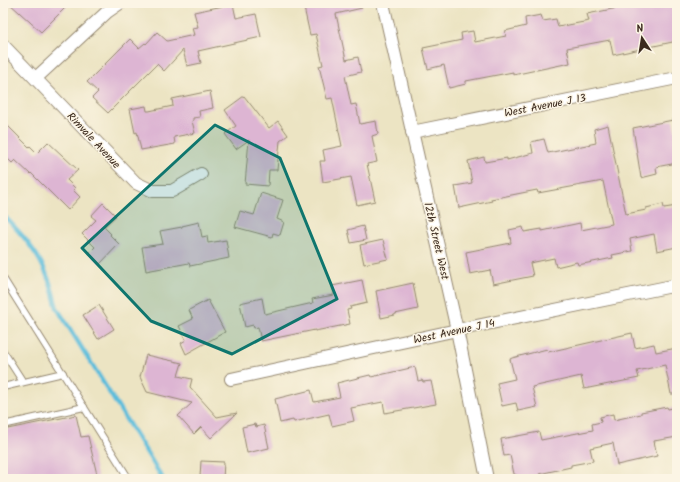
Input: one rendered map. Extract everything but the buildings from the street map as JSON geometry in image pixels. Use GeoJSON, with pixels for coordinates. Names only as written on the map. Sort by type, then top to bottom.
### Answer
{"type":"FeatureCollection","features":[{"type":"Feature","properties":{"kind":"street"},"geometry":{"type":"LineString","coordinates":[[36,78],[107,12],[120,3]]}},
{"type":"Feature","properties":{"kind":"street","name":"12th Street West"},"geometry":{"type":"LineString","coordinates":[[383,3],[457,330],[487,479]]}},
{"type":"Feature","properties":{"kind":"street","name":"Rimvale Avenue"},"geometry":{"type":"LineString","coordinates":[[3,45],[136,183],[153,191],[172,191],[201,174]]}},
{"type":"Feature","properties":{"kind":"street","name":"West Avenue J 13"},"geometry":{"type":"LineString","coordinates":[[412,132],[677,78]]}},
{"type":"Feature","properties":{"kind":"street","name":"West Avenue J 14"},"geometry":{"type":"LineString","coordinates":[[231,379],[457,330],[677,285]]}},
{"type":"Feature","properties":{"kind":"lane"},"geometry":{"type":"LineString","coordinates":[[3,278],[129,479]]}},
{"type":"Feature","properties":{"kind":"lane"},"geometry":{"type":"LineString","coordinates":[[3,351],[23,382]]}},
{"type":"Feature","properties":{"kind":"lane"},"geometry":{"type":"LineString","coordinates":[[3,386],[63,374]]}},
{"type":"Feature","properties":{"kind":"lane"},"geometry":{"type":"LineString","coordinates":[[3,425],[84,408]]}},
{"type":"Feature","properties":{"kind":"highlighted area"},"geometry":{"type":"Polygon","coordinates":[[[215,125],[280,158],[337,299],[232,354],[151,321],[82,248],[215,125]]]}},
{"type":"Feature","properties":{"kind":"waterway"},"geometry":{"type":"LineString","coordinates":[[3,215],[23,236],[40,260],[49,281],[57,308],[163,479]]}}]}
